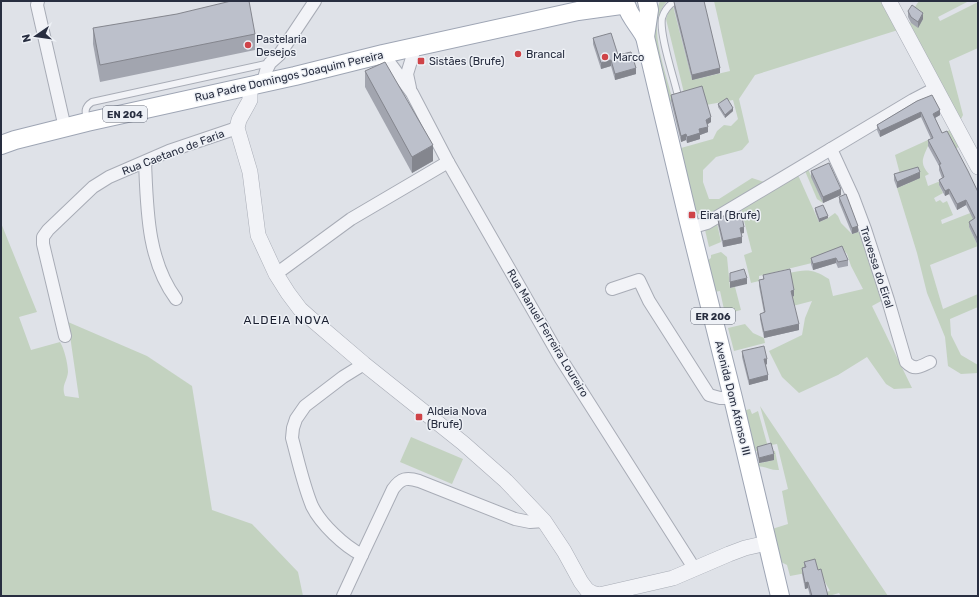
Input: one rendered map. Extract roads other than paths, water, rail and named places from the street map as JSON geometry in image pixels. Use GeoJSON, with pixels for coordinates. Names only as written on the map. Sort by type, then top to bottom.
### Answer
{"type":"FeatureCollection","features":[{"type":"Feature","properties":{"kind":"main road","name":"EN 204"},"geometry":{"type":"LineString","coordinates":[[622,4],[638,7],[647,1]]}},
{"type":"Feature","properties":{"kind":"main road","name":"Avenida Dom Afonso III"},"geometry":{"type":"LineString","coordinates":[[645,37],[649,10],[647,1]]}},
{"type":"Feature","properties":{"kind":"main road","name":"Rua Padre Domingos Joaquim Pereira"},"geometry":{"type":"LineString","coordinates":[[1,145],[15,140],[87,122],[415,48],[584,6],[622,4]]}},
{"type":"Feature","properties":{"kind":"main road","name":"Avenida Dom Afonso III"},"geometry":{"type":"LineString","coordinates":[[622,4],[645,37],[780,596]]}},
{"type":"Feature","properties":{"kind":"street"},"geometry":{"type":"LineString","coordinates":[[38,1],[37,5],[65,128]]}},
{"type":"Feature","properties":{"kind":"street"},"geometry":{"type":"LineString","coordinates":[[315,1],[280,55],[270,63],[257,83],[239,120],[237,128],[250,172],[258,235],[276,274],[300,309],[364,364],[463,443],[506,480],[544,521],[564,551],[581,582],[587,590],[592,593],[599,595],[607,594],[673,578],[740,550],[767,543]]}},
{"type":"Feature","properties":{"kind":"street"},"geometry":{"type":"LineString","coordinates":[[889,1],[978,167]]}},
{"type":"Feature","properties":{"kind":"street","name":"Rua Manuel Ferreira Loureiro"},"geometry":{"type":"LineString","coordinates":[[412,93],[406,74],[415,48]]}},
{"type":"Feature","properties":{"kind":"street","name":"Rua Manuel Ferreira Loureiro"},"geometry":{"type":"LineString","coordinates":[[383,54],[412,93],[448,162],[561,359],[694,568]]}},
{"type":"Feature","properties":{"kind":"street"},"geometry":{"type":"LineString","coordinates":[[270,63],[285,77]]}},
{"type":"Feature","properties":{"kind":"street"},"geometry":{"type":"LineString","coordinates":[[690,228],[707,223],[913,100],[936,88]]}},
{"type":"Feature","properties":{"kind":"street","name":"Rua Caetano de Faria"},"geometry":{"type":"LineString","coordinates":[[66,336],[43,244],[44,237],[48,230],[93,187],[109,177],[169,151],[237,128]]}},
{"type":"Feature","properties":{"kind":"street","name":"Travessa do Eiral"},"geometry":{"type":"LineString","coordinates":[[831,149],[853,197],[865,229],[906,362],[912,368],[915,368],[930,362]]}},
{"type":"Feature","properties":{"kind":"street"},"geometry":{"type":"LineString","coordinates":[[145,162],[147,211],[151,236],[162,274],[176,299]]}},
{"type":"Feature","properties":{"kind":"street"},"geometry":{"type":"LineString","coordinates":[[276,274],[351,220],[448,162]]}},
{"type":"Feature","properties":{"kind":"street"},"geometry":{"type":"LineString","coordinates":[[612,289],[638,280],[649,301],[709,395],[720,398],[733,398]]}},
{"type":"Feature","properties":{"kind":"street"},"geometry":{"type":"LineString","coordinates":[[362,555],[354,551],[337,536],[313,508],[308,497],[292,438],[296,419],[305,406],[343,377],[364,364]]}},
{"type":"Feature","properties":{"kind":"street"},"geometry":{"type":"LineString","coordinates":[[343,596],[393,489],[398,482],[405,478],[419,481],[515,519],[530,522],[544,521]]}},
{"type":"Feature","properties":{"kind":"lane"},"geometry":{"type":"LineString","coordinates":[[675,1],[668,6],[662,17],[662,29],[677,92]]}},
{"type":"Feature","properties":{"kind":"lane"},"geometry":{"type":"LineString","coordinates":[[87,122],[85,111],[87,105],[92,102],[270,63]]}},
{"type":"Feature","properties":{"kind":"place","name":"Pastelaria Desejos"},"geometry":{"type":"Point","coordinates":[248,45]}},
{"type":"Feature","properties":{"kind":"place","name":"Brancal"},"geometry":{"type":"Point","coordinates":[518,54]}},
{"type":"Feature","properties":{"kind":"place","name":"Marco"},"geometry":{"type":"Point","coordinates":[605,57]}},
{"type":"Feature","properties":{"kind":"place","name":"Sistães (Brufe)"},"geometry":{"type":"Point","coordinates":[421,61]}},
{"type":"Feature","properties":{"kind":"place","name":"Eiral (Brufe)"},"geometry":{"type":"Point","coordinates":[692,215]}},
{"type":"Feature","properties":{"kind":"place","name":"Aldeia Nova (Brufe)"},"geometry":{"type":"Point","coordinates":[419,417]}},
{"type":"Feature","properties":{"kind":"district","name":"ALDEIA NOVA"},"geometry":{"type":"Point","coordinates":[287,320]}}]}
